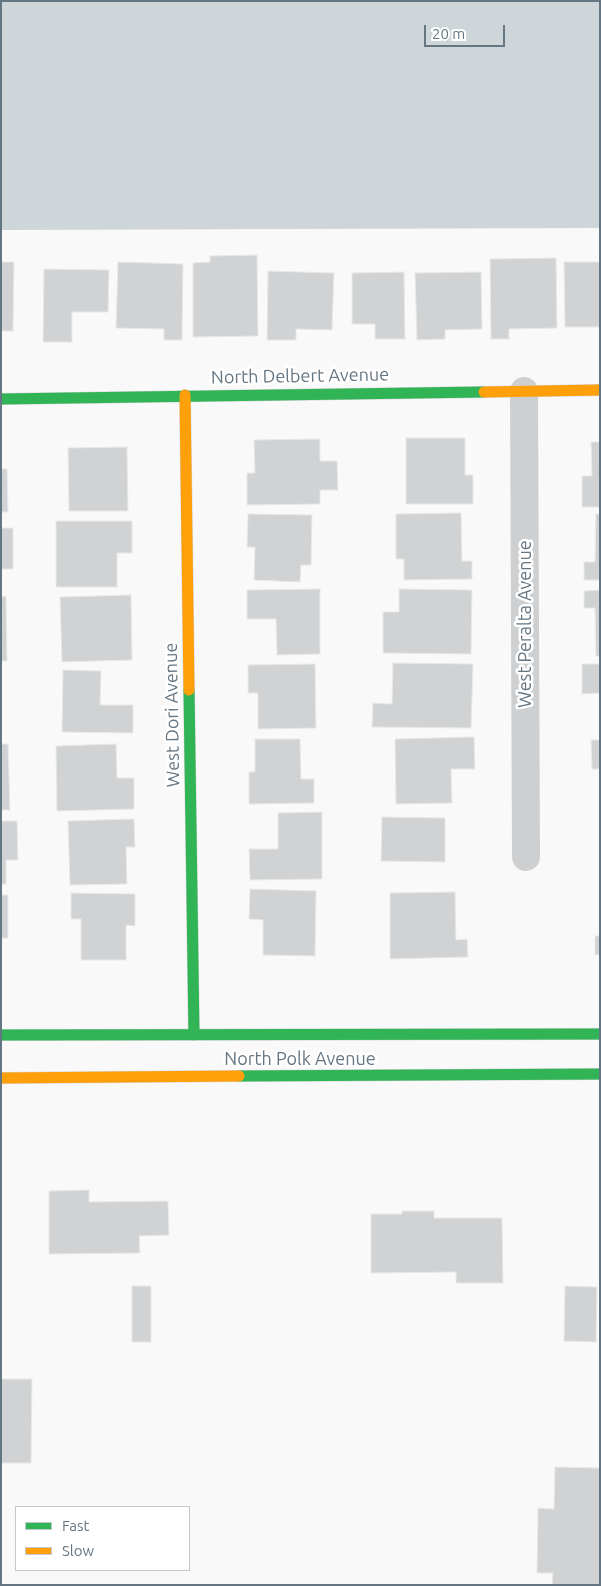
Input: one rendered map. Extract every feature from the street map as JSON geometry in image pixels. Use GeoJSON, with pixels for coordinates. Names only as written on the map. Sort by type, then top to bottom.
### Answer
{"type":"FeatureCollection","features":[{"type":"Feature","properties":{"kind":"street","name":"North Delbert Avenue"},"geometry":{"type":"LineString","coordinates":[[1,399],[600,390]]}},
{"type":"Feature","properties":{"kind":"street","name":"West Peralta Avenue"},"geometry":{"type":"LineString","coordinates":[[524,391],[526,857]]}},
{"type":"Feature","properties":{"kind":"street","name":"West Dori Avenue"},"geometry":{"type":"LineString","coordinates":[[185,395],[194,1035]]}},
{"type":"Feature","properties":{"kind":"street","name":"North Polk Avenue"},"geometry":{"type":"LineString","coordinates":[[1,1035],[600,1034]]}},
{"type":"Feature","properties":{"kind":"street","name":"North Polk Avenue"},"geometry":{"type":"LineString","coordinates":[[1,1078],[600,1074]]}},
{"type":"Feature","properties":{"kind":"shaded area"},"geometry":{"type":"Polygon","coordinates":[[[1,1],[600,1],[600,228],[1,230],[1,1]]]}},
{"type":"Feature","properties":{"kind":"building"},"geometry":{"type":"Polygon","coordinates":[[[257,255],[258,336],[193,337],[193,263],[210,262],[210,256],[257,255]]]}},
{"type":"Feature","properties":{"kind":"building"},"geometry":{"type":"Polygon","coordinates":[[[556,258],[557,328],[509,329],[509,339],[491,339],[490,259],[556,258]]]}},
{"type":"Feature","properties":{"kind":"building"},"geometry":{"type":"Polygon","coordinates":[[[1,262],[14,262],[13,331],[1,331],[1,262]]]}},
{"type":"Feature","properties":{"kind":"building"},"geometry":{"type":"Polygon","coordinates":[[[118,262],[183,264],[182,340],[164,340],[164,329],[116,328],[118,262]]]}},
{"type":"Feature","properties":{"kind":"building"},"geometry":{"type":"Polygon","coordinates":[[[564,262],[600,262],[600,327],[565,327],[564,262]]]}},
{"type":"Feature","properties":{"kind":"building"},"geometry":{"type":"Polygon","coordinates":[[[44,269],[109,270],[108,312],[72,312],[72,342],[43,342],[44,269]]]}},
{"type":"Feature","properties":{"kind":"building"},"geometry":{"type":"Polygon","coordinates":[[[268,271],[334,273],[332,330],[296,329],[296,340],[267,340],[268,271]]]}},
{"type":"Feature","properties":{"kind":"building"},"geometry":{"type":"Polygon","coordinates":[[[404,272],[405,339],[375,339],[375,324],[352,324],[352,273],[404,272]]]}},
{"type":"Feature","properties":{"kind":"building"},"geometry":{"type":"Polygon","coordinates":[[[481,272],[482,329],[445,330],[445,339],[417,340],[415,273],[481,272]]]}},
{"type":"Feature","properties":{"kind":"building"},"geometry":{"type":"Polygon","coordinates":[[[406,438],[465,438],[465,475],[473,475],[473,504],[406,504],[406,438]]]}},
{"type":"Feature","properties":{"kind":"building"},"geometry":{"type":"Polygon","coordinates":[[[320,439],[320,461],[337,461],[338,490],[320,490],[320,504],[247,505],[247,473],[255,473],[254,440],[320,439]]]}},
{"type":"Feature","properties":{"kind":"building"},"geometry":{"type":"Polygon","coordinates":[[[591,442],[600,442],[600,507],[582,507],[582,476],[592,476],[591,442]]]}},
{"type":"Feature","properties":{"kind":"building"},"geometry":{"type":"Polygon","coordinates":[[[127,447],[128,511],[69,511],[68,448],[127,447]]]}},
{"type":"Feature","properties":{"kind":"building"},"geometry":{"type":"Polygon","coordinates":[[[1,469],[7,469],[8,512],[1,512],[1,469]]]}},
{"type":"Feature","properties":{"kind":"building"},"geometry":{"type":"Polygon","coordinates":[[[461,513],[462,561],[472,561],[472,579],[404,580],[404,559],[396,559],[396,514],[461,513]]]}},
{"type":"Feature","properties":{"kind":"building"},"geometry":{"type":"Polygon","coordinates":[[[248,514],[312,515],[311,565],[301,565],[300,582],[254,580],[255,547],[247,547],[248,514]]]}},
{"type":"Feature","properties":{"kind":"building"},"geometry":{"type":"Polygon","coordinates":[[[596,514],[600,514],[600,580],[584,580],[584,562],[595,562],[596,514]]]}},
{"type":"Feature","properties":{"kind":"building"},"geometry":{"type":"Polygon","coordinates":[[[56,521],[132,521],[132,553],[117,553],[117,587],[56,587],[56,521]]]}},
{"type":"Feature","properties":{"kind":"building"},"geometry":{"type":"Polygon","coordinates":[[[1,528],[13,528],[13,569],[1,569],[1,528]]]}},
{"type":"Feature","properties":{"kind":"building"},"geometry":{"type":"Polygon","coordinates":[[[320,589],[320,654],[277,655],[276,619],[247,619],[247,590],[320,589]]]}},
{"type":"Feature","properties":{"kind":"building"},"geometry":{"type":"Polygon","coordinates":[[[399,589],[472,590],[471,654],[383,653],[383,612],[399,612],[399,589]]]}},
{"type":"Feature","properties":{"kind":"building"},"geometry":{"type":"Polygon","coordinates":[[[600,590],[600,656],[596,656],[595,608],[584,608],[584,591],[600,590]]]}},
{"type":"Feature","properties":{"kind":"building"},"geometry":{"type":"Polygon","coordinates":[[[131,595],[132,660],[62,662],[60,597],[131,595]]]}},
{"type":"Feature","properties":{"kind":"building"},"geometry":{"type":"Polygon","coordinates":[[[6,596],[7,661],[1,661],[1,597],[6,596]]]}},
{"type":"Feature","properties":{"kind":"building"},"geometry":{"type":"Polygon","coordinates":[[[393,663],[473,664],[471,728],[372,727],[373,703],[392,704],[393,663]]]}},
{"type":"Feature","properties":{"kind":"building"},"geometry":{"type":"Polygon","coordinates":[[[315,664],[316,728],[258,729],[258,693],[248,693],[248,665],[315,664]]]}},
{"type":"Feature","properties":{"kind":"building"},"geometry":{"type":"Polygon","coordinates":[[[582,664],[600,664],[600,693],[582,694],[582,664]]]}},
{"type":"Feature","properties":{"kind":"building"},"geometry":{"type":"Polygon","coordinates":[[[63,670],[101,671],[100,705],[133,705],[133,733],[62,732],[63,670]]]}},
{"type":"Feature","properties":{"kind":"building"},"geometry":{"type":"Polygon","coordinates":[[[474,737],[475,769],[451,769],[452,803],[396,804],[395,739],[474,737]]]}},
{"type":"Feature","properties":{"kind":"building"},"geometry":{"type":"Polygon","coordinates":[[[255,739],[300,739],[301,779],[314,779],[314,803],[249,804],[249,772],[255,772],[255,739]]]}},
{"type":"Feature","properties":{"kind":"building"},"geometry":{"type":"Polygon","coordinates":[[[591,740],[600,740],[600,769],[592,769],[591,740]]]}},
{"type":"Feature","properties":{"kind":"building"},"geometry":{"type":"Polygon","coordinates":[[[1,744],[8,744],[10,810],[1,810],[1,744]]]}},
{"type":"Feature","properties":{"kind":"building"},"geometry":{"type":"Polygon","coordinates":[[[116,744],[117,778],[134,778],[134,809],[57,811],[56,746],[116,744]]]}},
{"type":"Feature","properties":{"kind":"building"},"geometry":{"type":"Polygon","coordinates":[[[322,812],[322,879],[250,880],[249,849],[278,849],[278,813],[322,812]]]}},
{"type":"Feature","properties":{"kind":"building"},"geometry":{"type":"Polygon","coordinates":[[[382,817],[445,818],[445,862],[381,861],[382,817]]]}},
{"type":"Feature","properties":{"kind":"building"},"geometry":{"type":"Polygon","coordinates":[[[134,819],[135,847],[126,847],[127,884],[70,885],[68,821],[134,819]]]}},
{"type":"Feature","properties":{"kind":"building"},"geometry":{"type":"Polygon","coordinates":[[[1,821],[17,821],[18,860],[6,860],[6,884],[1,884],[1,821]]]}},
{"type":"Feature","properties":{"kind":"building"},"geometry":{"type":"Polygon","coordinates":[[[250,889],[316,891],[315,956],[263,955],[263,920],[249,919],[250,889]]]}},
{"type":"Feature","properties":{"kind":"building"},"geometry":{"type":"Polygon","coordinates":[[[455,892],[456,940],[467,939],[468,957],[390,959],[390,893],[455,892]]]}},
{"type":"Feature","properties":{"kind":"building"},"geometry":{"type":"Polygon","coordinates":[[[71,893],[135,894],[135,926],[126,925],[126,960],[81,960],[81,919],[71,919],[71,893]]]}},
{"type":"Feature","properties":{"kind":"building"},"geometry":{"type":"Polygon","coordinates":[[[1,895],[8,895],[8,938],[1,938],[1,895]]]}},
{"type":"Feature","properties":{"kind":"building"},"geometry":{"type":"Polygon","coordinates":[[[595,936],[600,936],[600,954],[595,955],[595,936]]]}},
{"type":"Feature","properties":{"kind":"building"},"geometry":{"type":"Polygon","coordinates":[[[89,1190],[89,1202],[168,1201],[169,1235],[139,1236],[140,1253],[49,1254],[49,1191],[89,1190]]]}},
{"type":"Feature","properties":{"kind":"building"},"geometry":{"type":"Polygon","coordinates":[[[402,1211],[434,1211],[434,1218],[502,1218],[503,1283],[456,1283],[456,1272],[371,1273],[371,1214],[402,1214],[402,1211]]]}},
{"type":"Feature","properties":{"kind":"building"},"geometry":{"type":"Polygon","coordinates":[[[132,1286],[151,1286],[151,1342],[132,1342],[132,1286]]]}},
{"type":"Feature","properties":{"kind":"building"},"geometry":{"type":"Polygon","coordinates":[[[565,1286],[597,1287],[596,1342],[564,1341],[565,1286]]]}},
{"type":"Feature","properties":{"kind":"building"},"geometry":{"type":"Polygon","coordinates":[[[1,1379],[32,1379],[31,1463],[1,1463],[1,1379]]]}},
{"type":"Feature","properties":{"kind":"building"},"geometry":{"type":"Polygon","coordinates":[[[555,1467],[600,1468],[600,1585],[552,1585],[553,1573],[537,1573],[538,1508],[554,1509],[555,1467]]]}},
{"type":"Feature","properties":{"kind":"traffic: fast"},"geometry":{"type":"LineString","coordinates":[[1,399],[484,392]]}},
{"type":"Feature","properties":{"kind":"traffic: fast"},"geometry":{"type":"LineString","coordinates":[[189,690],[194,1035]]}},
{"type":"Feature","properties":{"kind":"traffic: fast"},"geometry":{"type":"LineString","coordinates":[[1,1035],[600,1034]]}},
{"type":"Feature","properties":{"kind":"traffic: fast"},"geometry":{"type":"LineString","coordinates":[[239,1076],[600,1074]]}},
{"type":"Feature","properties":{"kind":"traffic: slow"},"geometry":{"type":"LineString","coordinates":[[484,392],[600,390]]}},
{"type":"Feature","properties":{"kind":"traffic: slow"},"geometry":{"type":"LineString","coordinates":[[185,395],[189,690]]}},
{"type":"Feature","properties":{"kind":"traffic: slow"},"geometry":{"type":"LineString","coordinates":[[1,1078],[239,1076]]}}]}
